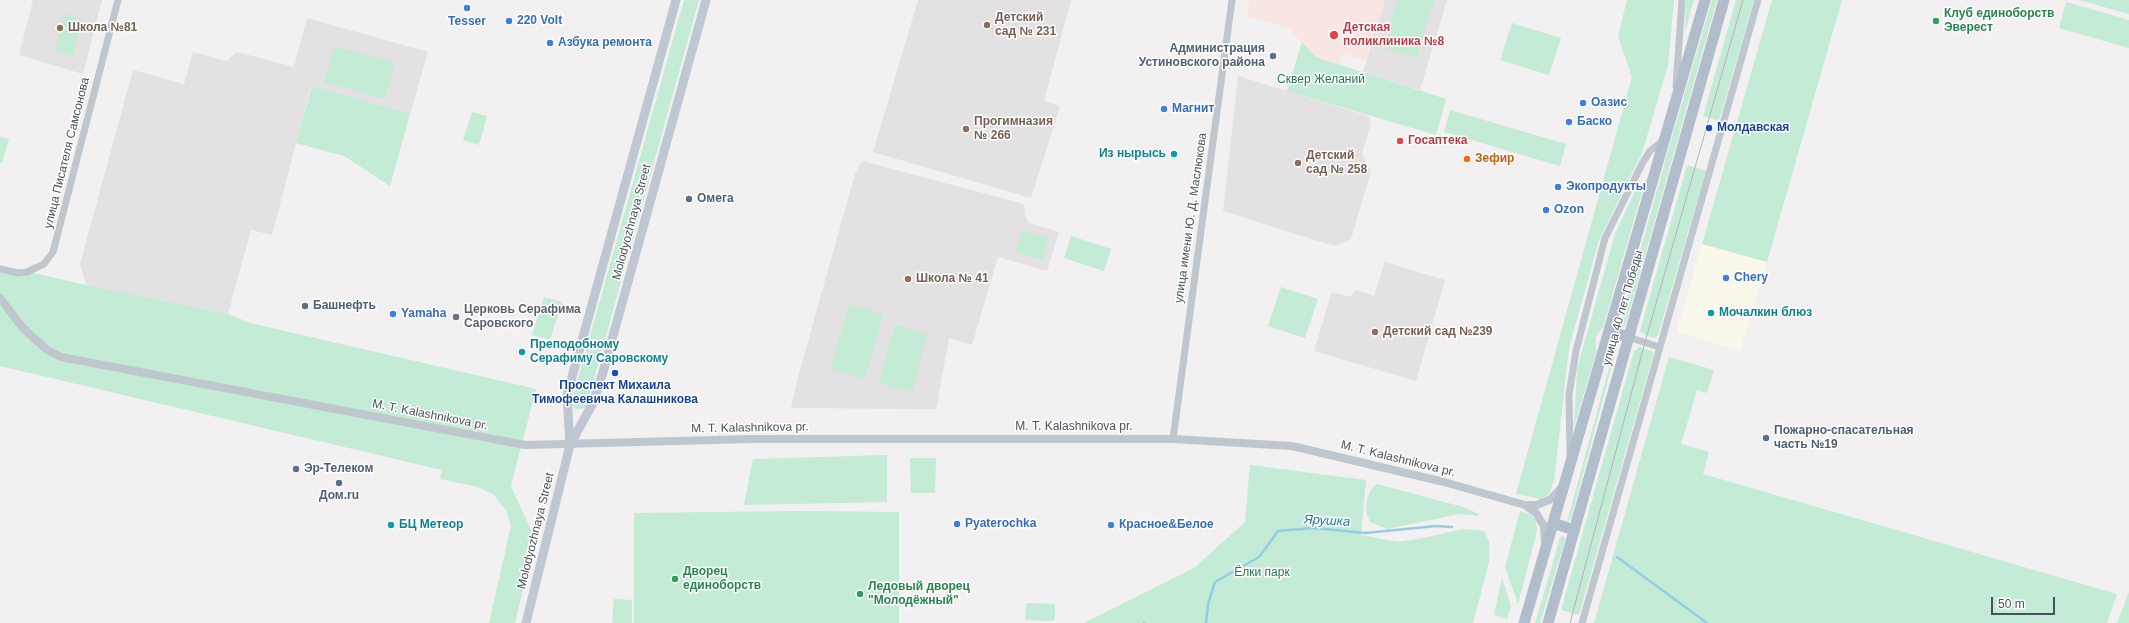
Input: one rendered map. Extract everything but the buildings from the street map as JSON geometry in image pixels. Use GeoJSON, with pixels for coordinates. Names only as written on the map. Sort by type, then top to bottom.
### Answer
{"type":"FeatureCollection","features":[{"type":"Feature","properties":{"kind":"main road","name":"Molodyozhnaya Street"},"geometry":{"type":"LineString","coordinates":[[570,445],[566,395],[676,0]]}},
{"type":"Feature","properties":{"kind":"main road","name":"Molodyozhnaya Street"},"geometry":{"type":"LineString","coordinates":[[526,623],[570,445],[593,403],[603,372],[706,0]]}},
{"type":"Feature","properties":{"kind":"main road","name":"улица 40 лет Победы"},"geometry":{"type":"LineString","coordinates":[[1524,623],[1705,0]]}},
{"type":"Feature","properties":{"kind":"main road","name":"улица 40 лет Победы"},"geometry":{"type":"LineString","coordinates":[[1548,623],[1724,0]]}},
{"type":"Feature","properties":{"kind":"main road"},"geometry":{"type":"LineString","coordinates":[[1608,331],[1628,337]]}},
{"type":"Feature","properties":{"kind":"main road"},"geometry":{"type":"LineString","coordinates":[[1553,523],[1574,530]]}},
{"type":"Feature","properties":{"kind":"street","name":"улица Писателя Самсонова"},"geometry":{"type":"LineString","coordinates":[[0,269],[17,273],[32,271],[47,261],[55,249],[118,0]]}},
{"type":"Feature","properties":{"kind":"street","name":"улица имени Ю. Д. Маслюкова"},"geometry":{"type":"LineString","coordinates":[[1172,439],[1232,0]]}},
{"type":"Feature","properties":{"kind":"street","name":"улица 40 лет Победы"},"geometry":{"type":"LineString","coordinates":[[1675,102],[1682,0]]}},
{"type":"Feature","properties":{"kind":"street"},"geometry":{"type":"LineString","coordinates":[[1582,623],[1758,0]]}},
{"type":"Feature","properties":{"kind":"street","name":"улица 40 лет Победы"},"geometry":{"type":"LineString","coordinates":[[1570,465],[1569,395],[1576,351],[1605,238],[1643,162],[1650,151],[1664,140]]}},
{"type":"Feature","properties":{"kind":"street","name":"M. T. Kalashnikova pr."},"geometry":{"type":"LineString","coordinates":[[0,298],[22,327],[46,349],[61,357],[525,445],[759,439],[1172,439],[1292,446],[1444,482],[1525,506]]}},
{"type":"Feature","properties":{"kind":"street"},"geometry":{"type":"LineString","coordinates":[[1628,337],[1659,347]]}},
{"type":"Feature","properties":{"kind":"street"},"geometry":{"type":"LineString","coordinates":[[1525,506],[1551,500],[1564,485]]}},
{"type":"Feature","properties":{"kind":"street"},"geometry":{"type":"LineString","coordinates":[[1525,506],[1536,513],[1544,526],[1546,546]]}},
{"type":"Feature","properties":{"kind":"shaded area","name":"Школа №81"},"geometry":{"type":"Polygon","coordinates":[[[33,0],[102,0],[83,74],[19,55],[33,0]]]}},
{"type":"Feature","properties":{"kind":"shaded area","name":"Прогимназия № 266"},"geometry":{"type":"Polygon","coordinates":[[[918,0],[1071,0],[1044,101],[1060,106],[1031,198],[873,152],[918,0]]]}},
{"type":"Feature","properties":{"kind":"shaded area","name":"Детская поликлиника №8"},"geometry":{"type":"Polygon","coordinates":[[[1249,0],[1385,0],[1366,61],[1343,53],[1339,64],[1316,57],[1288,28],[1247,16],[1249,0]]]}},
{"type":"Feature","properties":{"kind":"shaded area"},"geometry":{"type":"Polygon","coordinates":[[[1385,0],[1447,0],[1420,90],[1363,72],[1385,0]]]}},
{"type":"Feature","properties":{"kind":"shaded area"},"geometry":{"type":"Polygon","coordinates":[[[307,18],[428,52],[410,114],[311,86],[272,235],[251,230],[228,314],[86,285],[80,264],[133,70],[184,84],[193,52],[226,61],[237,52],[294,67],[307,18]]]}},
{"type":"Feature","properties":{"kind":"shaded area","name":"Детский сад № 258"},"geometry":{"type":"Polygon","coordinates":[[[1238,76],[1368,116],[1371,122],[1362,154],[1371,171],[1351,239],[1334,246],[1223,211],[1238,76]]]}},
{"type":"Feature","properties":{"kind":"shaded area","name":"Школа № 41"},"geometry":{"type":"Polygon","coordinates":[[[862,161],[1024,204],[1025,215],[1029,223],[1059,232],[1047,271],[998,257],[972,345],[949,338],[936,409],[791,408],[798,377],[855,174],[862,161]]]}},
{"type":"Feature","properties":{"kind":"shaded area"},"geometry":{"type":"Polygon","coordinates":[[[1702,244],[1767,262],[1740,351],[1677,332],[1702,244]]]}},
{"type":"Feature","properties":{"kind":"shaded area","name":"Детский сад №239"},"geometry":{"type":"Polygon","coordinates":[[[1385,262],[1445,280],[1416,381],[1314,351],[1332,292],[1350,297],[1356,290],[1374,296],[1385,262]]]}},
{"type":"Feature","properties":{"kind":"green space"},"geometry":{"type":"Polygon","coordinates":[[[684,0],[699,0],[586,408],[576,409],[571,404],[684,0]]]}},
{"type":"Feature","properties":{"kind":"green space"},"geometry":{"type":"Polygon","coordinates":[[[1398,0],[1434,0],[1417,57],[1384,48],[1398,0]]]}},
{"type":"Feature","properties":{"kind":"green space"},"geometry":{"type":"Polygon","coordinates":[[[1627,0],[1674,0],[1668,65],[1642,153],[1599,240],[1569,348],[1554,481],[1549,494],[1540,499],[1516,494],[1632,77],[1618,36],[1627,0]]]}},
{"type":"Feature","properties":{"kind":"green space"},"geometry":{"type":"Polygon","coordinates":[[[1686,0],[1694,0],[1685,32],[1686,0]]]}},
{"type":"Feature","properties":{"kind":"green space"},"geometry":{"type":"Polygon","coordinates":[[[1712,0],[1717,0],[1625,326],[1622,326],[1620,323],[1712,0]]]}},
{"type":"Feature","properties":{"kind":"green space"},"geometry":{"type":"Polygon","coordinates":[[[1736,0],[1754,0],[1719,121],[1703,116],[1736,0]]]}},
{"type":"Feature","properties":{"kind":"green space"},"geometry":{"type":"Polygon","coordinates":[[[1772,0],[1842,0],[1767,262],[1702,244],[1772,0]]]}},
{"type":"Feature","properties":{"kind":"green space"},"geometry":{"type":"Polygon","coordinates":[[[2079,0],[2129,0],[2129,14],[2079,0]]]}},
{"type":"Feature","properties":{"kind":"green space"},"geometry":{"type":"Polygon","coordinates":[[[2066,2],[2129,20],[2129,48],[2059,28],[2066,2]]]}},
{"type":"Feature","properties":{"kind":"green space"},"geometry":{"type":"Polygon","coordinates":[[[64,14],[83,19],[73,56],[55,52],[64,14]]]}},
{"type":"Feature","properties":{"kind":"green space"},"geometry":{"type":"Polygon","coordinates":[[[1512,23],[1561,38],[1549,75],[1500,60],[1512,23]]]}},
{"type":"Feature","properties":{"kind":"green space","name":"Сквер Желаний"},"geometry":{"type":"Polygon","coordinates":[[[1302,42],[1316,57],[1446,99],[1436,135],[1287,91],[1302,42]]]}},
{"type":"Feature","properties":{"kind":"green space"},"geometry":{"type":"Polygon","coordinates":[[[334,46],[395,63],[385,99],[324,82],[334,46]]]}},
{"type":"Feature","properties":{"kind":"green space"},"geometry":{"type":"Polygon","coordinates":[[[312,86],[410,114],[390,186],[344,156],[296,143],[312,86]]]}},
{"type":"Feature","properties":{"kind":"green space"},"geometry":{"type":"Polygon","coordinates":[[[1450,110],[1566,144],[1560,166],[1444,132],[1450,110]]]}},
{"type":"Feature","properties":{"kind":"green space"},"geometry":{"type":"Polygon","coordinates":[[[472,112],[487,116],[479,145],[463,140],[472,112]]]}},
{"type":"Feature","properties":{"kind":"green space"},"geometry":{"type":"Polygon","coordinates":[[[0,137],[9,139],[2,163],[0,163],[0,137]]]}},
{"type":"Feature","properties":{"kind":"green space"},"geometry":{"type":"Polygon","coordinates":[[[1687,165],[1706,171],[1658,335],[1655,338],[1645,335],[1640,331],[1687,165]]]}},
{"type":"Feature","properties":{"kind":"green space"},"geometry":{"type":"Polygon","coordinates":[[[1637,187],[1643,189],[1603,327],[1596,336],[1596,352],[1574,427],[1577,370],[1615,234],[1637,187]]]}},
{"type":"Feature","properties":{"kind":"green space"},"geometry":{"type":"Polygon","coordinates":[[[1022,230],[1048,238],[1042,260],[1016,252],[1022,230]]]}},
{"type":"Feature","properties":{"kind":"green space"},"geometry":{"type":"Polygon","coordinates":[[[1071,236],[1111,249],[1104,271],[1064,258],[1071,236]]]}},
{"type":"Feature","properties":{"kind":"green space"},"geometry":{"type":"Polygon","coordinates":[[[0,265],[86,285],[228,314],[250,323],[536,389],[511,486],[535,539],[515,623],[489,623],[511,526],[506,510],[493,494],[478,487],[440,479],[442,470],[0,366],[0,265]]]}},
{"type":"Feature","properties":{"kind":"green space"},"geometry":{"type":"Polygon","coordinates":[[[1281,287],[1318,299],[1305,338],[1268,326],[1281,287]]]}},
{"type":"Feature","properties":{"kind":"green space"},"geometry":{"type":"Polygon","coordinates":[[[544,297],[562,302],[550,340],[532,335],[544,297]]]}},
{"type":"Feature","properties":{"kind":"green space"},"geometry":{"type":"Polygon","coordinates":[[[849,304],[883,314],[865,379],[831,369],[849,304]]]}},
{"type":"Feature","properties":{"kind":"green space"},"geometry":{"type":"Polygon","coordinates":[[[895,325],[927,334],[912,392],[879,383],[895,325]]]}},
{"type":"Feature","properties":{"kind":"green space"},"geometry":{"type":"Polygon","coordinates":[[[1616,342],[1617,346],[1571,519],[1567,522],[1616,342]]]}},
{"type":"Feature","properties":{"kind":"green space"},"geometry":{"type":"Polygon","coordinates":[[[1640,347],[1654,352],[1579,615],[1561,610],[1634,351],[1640,347]]]}},
{"type":"Feature","properties":{"kind":"green space"},"geometry":{"type":"Polygon","coordinates":[[[1669,357],[1714,370],[1707,393],[1697,390],[1681,444],[1709,452],[1703,474],[2117,594],[2107,623],[1594,623],[1669,357]]]}},
{"type":"Feature","properties":{"kind":"green space"},"geometry":{"type":"Polygon","coordinates":[[[887,455],[887,502],[744,505],[753,459],[887,455]]]}},
{"type":"Feature","properties":{"kind":"green space"},"geometry":{"type":"Polygon","coordinates":[[[910,458],[936,458],[935,493],[911,493],[910,458]]]}},
{"type":"Feature","properties":{"kind":"green space","name":"Ёлки парк"},"geometry":{"type":"Polygon","coordinates":[[[1250,465],[1366,480],[1361,535],[1398,542],[1463,529],[1484,531],[1489,542],[1489,562],[1473,623],[1084,623],[1194,568],[1245,522],[1250,465]]]}},
{"type":"Feature","properties":{"kind":"green space"},"geometry":{"type":"Polygon","coordinates":[[[1377,484],[1463,507],[1479,514],[1478,516],[1460,514],[1387,529],[1370,522],[1366,510],[1367,499],[1371,489],[1377,484]]]}},
{"type":"Feature","properties":{"kind":"green space"},"geometry":{"type":"Polygon","coordinates":[[[792,511],[899,512],[899,623],[634,623],[634,513],[792,511]]]}},
{"type":"Feature","properties":{"kind":"green space"},"geometry":{"type":"Polygon","coordinates":[[[1520,511],[1530,514],[1536,520],[1537,531],[1518,604],[1505,567],[1520,511]]]}},
{"type":"Feature","properties":{"kind":"green space"},"geometry":{"type":"Polygon","coordinates":[[[1563,535],[1565,540],[1540,623],[1535,623],[1560,538],[1563,535]]]}},
{"type":"Feature","properties":{"kind":"green space"},"geometry":{"type":"Polygon","coordinates":[[[1502,578],[1511,606],[1507,619],[1494,615],[1502,578]]]}},
{"type":"Feature","properties":{"kind":"green space"},"geometry":{"type":"Polygon","coordinates":[[[2129,592],[2129,623],[2117,623],[2129,592]]]}},
{"type":"Feature","properties":{"kind":"green space"},"geometry":{"type":"Polygon","coordinates":[[[614,599],[632,600],[632,623],[612,623],[614,599]]]}},
{"type":"Feature","properties":{"kind":"green space"},"geometry":{"type":"Polygon","coordinates":[[[1028,603],[1055,604],[1055,618],[1053,621],[1025,620],[1026,605],[1028,603]]]}},
{"type":"Feature","properties":{"kind":"waterway","name":"Ярушка"},"geometry":{"type":"LineString","coordinates":[[1206,623],[1208,604],[1215,582],[1259,557],[1278,531],[1314,528],[1365,533],[1436,526],[1452,527]]}},
{"type":"Feature","properties":{"kind":"waterway"},"geometry":{"type":"LineString","coordinates":[[1617,557],[1707,623]]}},
{"type":"Feature","properties":{"kind":"tram line"},"geometry":{"type":"LineString","coordinates":[[1570,623],[1645,342],[1743,0]]}},
{"type":"Feature","properties":{"kind":"place","name":"Tesser"},"geometry":{"type":"Point","coordinates":[467,8]}},
{"type":"Feature","properties":{"kind":"place","name":"220 Volt"},"geometry":{"type":"Point","coordinates":[509,21]}},
{"type":"Feature","properties":{"kind":"place","name":"Клуб единоборств Эверест"},"geometry":{"type":"Point","coordinates":[1936,21]}},
{"type":"Feature","properties":{"kind":"place","name":"Детский сад № 231"},"geometry":{"type":"Point","coordinates":[987,25]}},
{"type":"Feature","properties":{"kind":"place","name":"Школа №81"},"geometry":{"type":"Point","coordinates":[60,28]}},
{"type":"Feature","properties":{"kind":"place","name":"Детская поликлиника №8"},"geometry":{"type":"Point","coordinates":[1334,35]}},
{"type":"Feature","properties":{"kind":"place","name":"Азбука ремонта"},"geometry":{"type":"Point","coordinates":[550,43]}},
{"type":"Feature","properties":{"kind":"place","name":"Администрация Устиновского района"},"geometry":{"type":"Point","coordinates":[1273,56]}},
{"type":"Feature","properties":{"kind":"place","name":"Оазис"},"geometry":{"type":"Point","coordinates":[1583,103]}},
{"type":"Feature","properties":{"kind":"place","name":"Магнит"},"geometry":{"type":"Point","coordinates":[1164,109]}},
{"type":"Feature","properties":{"kind":"place","name":"Баско"},"geometry":{"type":"Point","coordinates":[1569,122]}},
{"type":"Feature","properties":{"kind":"place","name":"Молдавская"},"geometry":{"type":"Point","coordinates":[1709,128]}},
{"type":"Feature","properties":{"kind":"place","name":"Прогимназия № 266"},"geometry":{"type":"Point","coordinates":[966,129]}},
{"type":"Feature","properties":{"kind":"place","name":"Госаптека"},"geometry":{"type":"Point","coordinates":[1400,141]}},
{"type":"Feature","properties":{"kind":"place","name":"Из нырысь"},"geometry":{"type":"Point","coordinates":[1174,154]}},
{"type":"Feature","properties":{"kind":"place","name":"Зефир"},"geometry":{"type":"Point","coordinates":[1467,159]}},
{"type":"Feature","properties":{"kind":"place","name":"Детский сад № 258"},"geometry":{"type":"Point","coordinates":[1298,163]}},
{"type":"Feature","properties":{"kind":"place","name":"Экопродукты"},"geometry":{"type":"Point","coordinates":[1558,187]}},
{"type":"Feature","properties":{"kind":"place","name":"Омега"},"geometry":{"type":"Point","coordinates":[689,199]}},
{"type":"Feature","properties":{"kind":"place","name":"Ozon"},"geometry":{"type":"Point","coordinates":[1546,210]}},
{"type":"Feature","properties":{"kind":"place","name":"Chery"},"geometry":{"type":"Point","coordinates":[1726,278]}},
{"type":"Feature","properties":{"kind":"place","name":"Школа № 41"},"geometry":{"type":"Point","coordinates":[908,279]}},
{"type":"Feature","properties":{"kind":"place","name":"Башнефть"},"geometry":{"type":"Point","coordinates":[305,306]}},
{"type":"Feature","properties":{"kind":"place","name":"Мочалкин блюз"},"geometry":{"type":"Point","coordinates":[1711,313]}},
{"type":"Feature","properties":{"kind":"place","name":"Yamaha"},"geometry":{"type":"Point","coordinates":[393,314]}},
{"type":"Feature","properties":{"kind":"place","name":"Церковь Серафима Саровского"},"geometry":{"type":"Point","coordinates":[456,317]}},
{"type":"Feature","properties":{"kind":"place","name":"Детский сад №239"},"geometry":{"type":"Point","coordinates":[1375,332]}},
{"type":"Feature","properties":{"kind":"place","name":"Преподобному Серафиму Саровскому"},"geometry":{"type":"Point","coordinates":[522,352]}},
{"type":"Feature","properties":{"kind":"place","name":"Проспект Михаила Тимофеевича Калашникова"},"geometry":{"type":"Point","coordinates":[615,373]}},
{"type":"Feature","properties":{"kind":"place","name":"Пожарно-спасательная часть №19"},"geometry":{"type":"Point","coordinates":[1766,438]}},
{"type":"Feature","properties":{"kind":"place","name":"Эр-Телеком"},"geometry":{"type":"Point","coordinates":[296,469]}},
{"type":"Feature","properties":{"kind":"place","name":"Дом.ru"},"geometry":{"type":"Point","coordinates":[339,483]}},
{"type":"Feature","properties":{"kind":"place","name":"Pyaterochka"},"geometry":{"type":"Point","coordinates":[957,524]}},
{"type":"Feature","properties":{"kind":"place","name":"БЦ Метеор"},"geometry":{"type":"Point","coordinates":[391,525]}},
{"type":"Feature","properties":{"kind":"place","name":"Красное&Белое"},"geometry":{"type":"Point","coordinates":[1111,525]}},
{"type":"Feature","properties":{"kind":"place","name":"Дворец единоборств"},"geometry":{"type":"Point","coordinates":[675,579]}},
{"type":"Feature","properties":{"kind":"place","name":"Ледовый дворец \"Молодёжный\""},"geometry":{"type":"Point","coordinates":[860,594]}}]}
